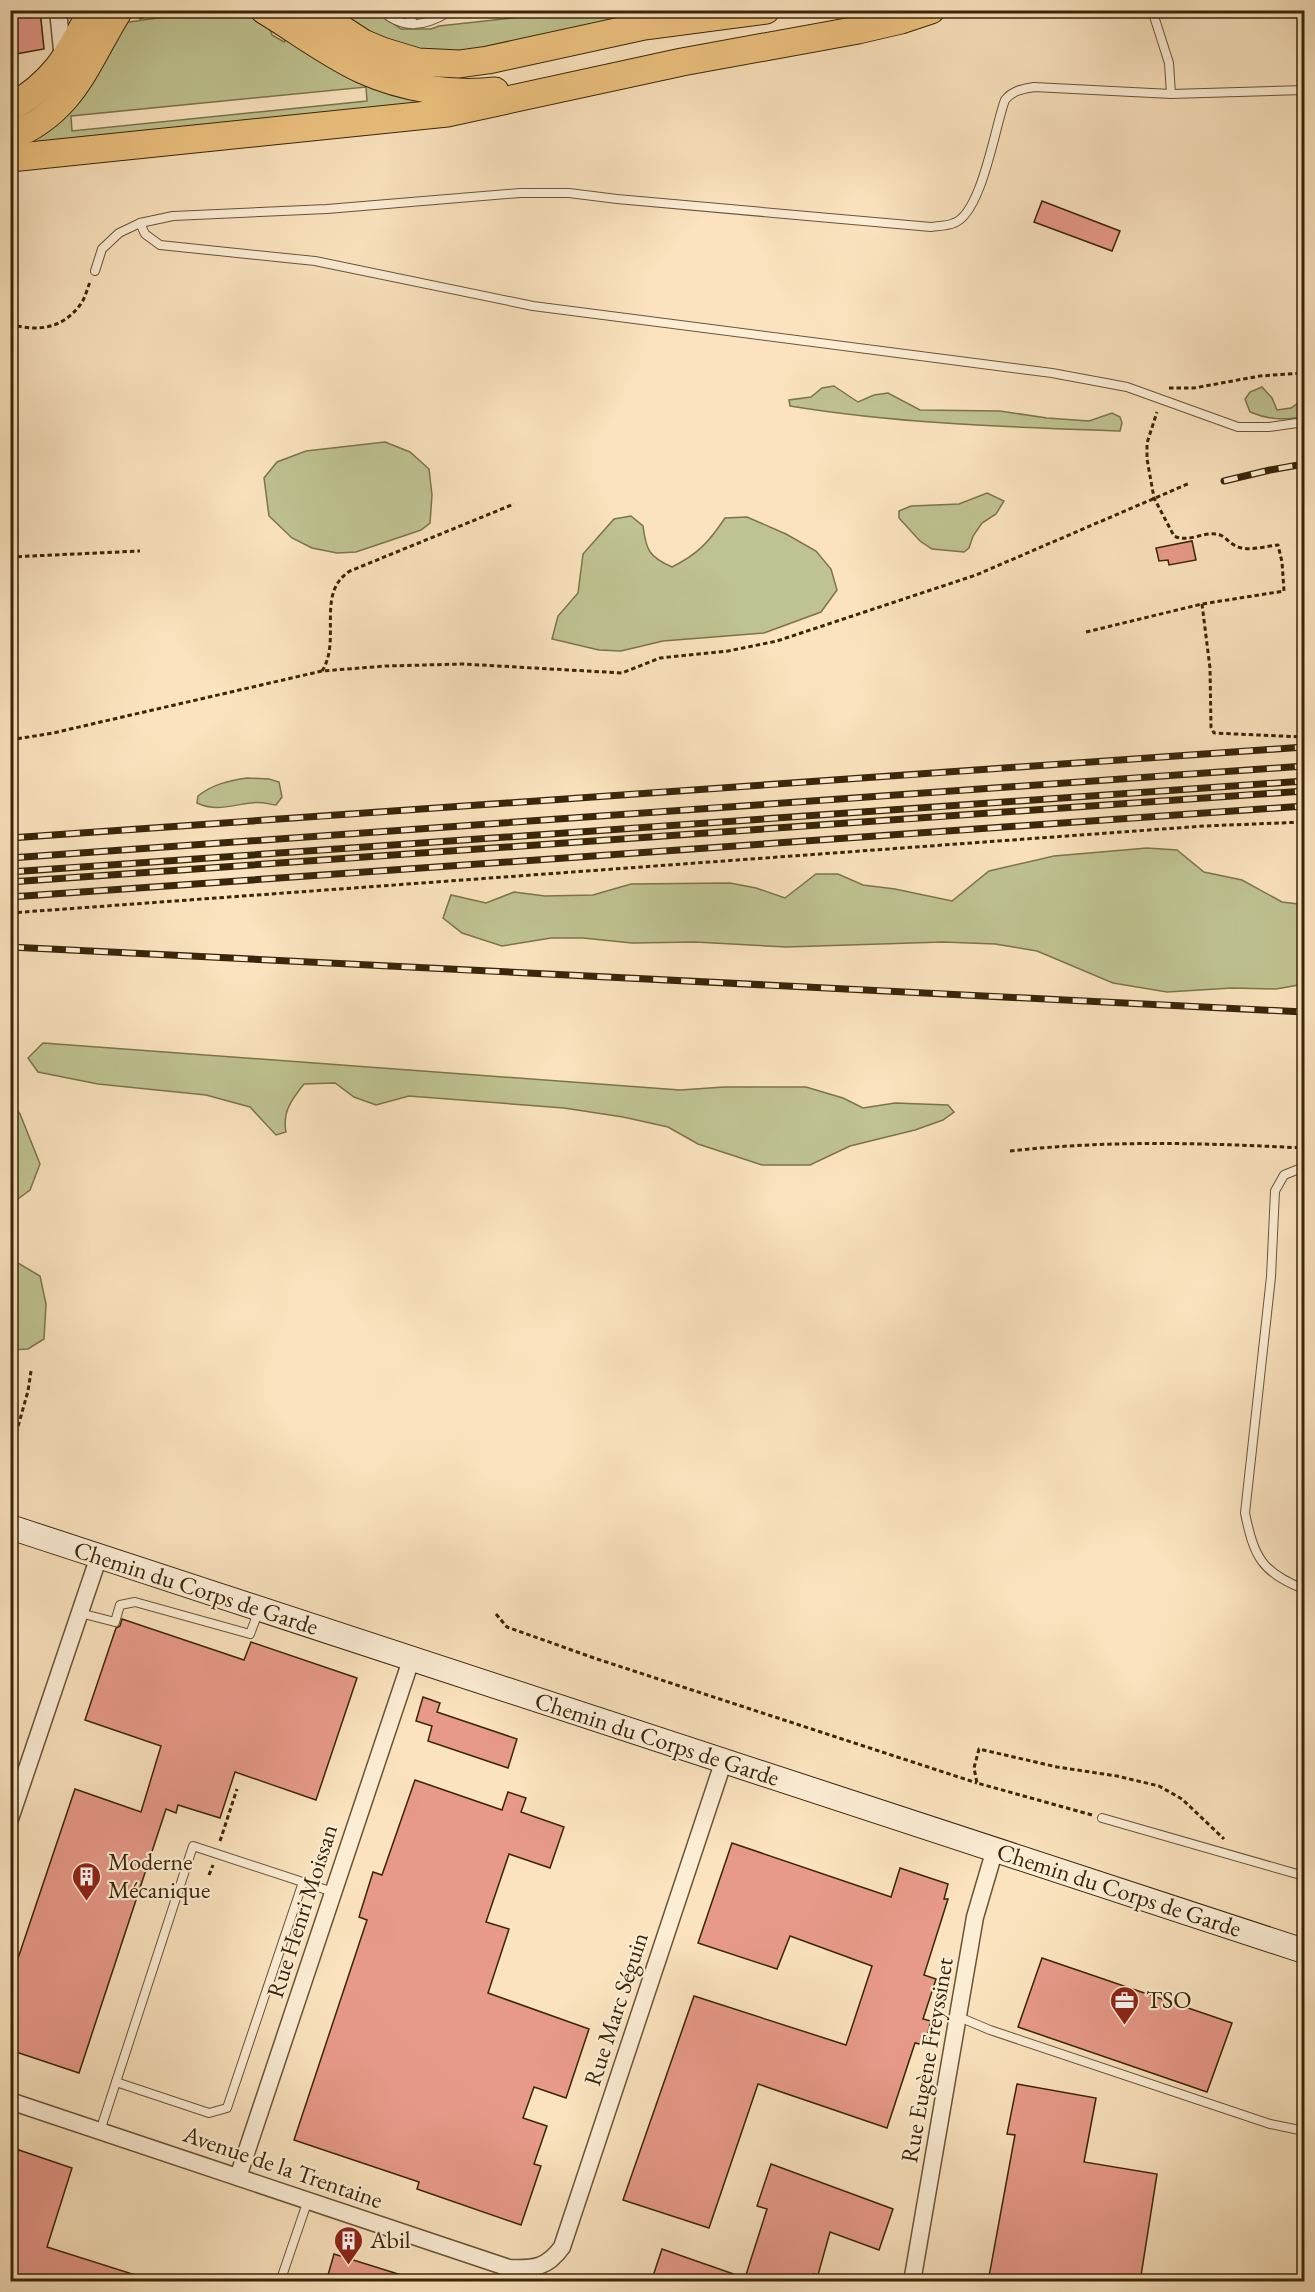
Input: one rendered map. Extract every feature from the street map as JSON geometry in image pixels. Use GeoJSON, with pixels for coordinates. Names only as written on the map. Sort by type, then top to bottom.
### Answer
{"type":"FeatureCollection","features":[{"type":"Feature","properties":{"kind":"main road"},"geometry":{"type":"LineString","coordinates":[[10,108],[32,96],[64,63],[92,10]]}},
{"type":"Feature","properties":{"kind":"main road"},"geometry":{"type":"LineString","coordinates":[[264,10],[364,70],[411,85],[469,92],[508,90],[679,52],[858,30]]}},
{"type":"Feature","properties":{"kind":"main road"},"geometry":{"type":"LineString","coordinates":[[312,10],[356,39],[382,51],[418,62],[459,64],[488,60],[644,26],[766,10]]}},
{"type":"Feature","properties":{"kind":"main road"},"geometry":{"type":"LineString","coordinates":[[10,158],[447,113],[682,62],[858,30],[931,10]]}},
{"type":"Feature","properties":{"kind":"main road"},"geometry":{"type":"LineString","coordinates":[[10,137],[43,118],[76,86],[128,14]]}},
{"type":"Feature","properties":{"kind":"street"},"geometry":{"type":"LineString","coordinates":[[58,10],[64,63]]}},
{"type":"Feature","properties":{"kind":"street"},"geometry":{"type":"LineString","coordinates":[[10,1518],[99,1556],[10,1819]]}},
{"type":"Feature","properties":{"kind":"street","name":"Chemin du Corps de Garde"},"geometry":{"type":"LineString","coordinates":[[10,1527],[1305,1951]]}},
{"type":"Feature","properties":{"kind":"street","name":"Rue Henri Moissan"},"geometry":{"type":"LineString","coordinates":[[238,2177],[411,1660]]}},
{"type":"Feature","properties":{"kind":"street","name":"Rue Marc Séguin"},"geometry":{"type":"LineString","coordinates":[[542,2265],[554,2259],[562,2247],[724,1760]]}},
{"type":"Feature","properties":{"kind":"street","name":"Rue Eugène Freyssinet"},"geometry":{"type":"LineString","coordinates":[[912,2282],[977,1910],[995,1849]]}},
{"type":"Feature","properties":{"kind":"street","name":"Avenue de la Trentaine"},"geometry":{"type":"LineString","coordinates":[[10,2101],[509,2268],[528,2269],[542,2265]]}},
{"type":"Feature","properties":{"kind":"lane"},"geometry":{"type":"LineString","coordinates":[[381,10],[400,23],[414,24],[432,22],[448,11],[469,10]]}},
{"type":"Feature","properties":{"kind":"lane"},"geometry":{"type":"LineString","coordinates":[[405,10],[414,24]]}},
{"type":"Feature","properties":{"kind":"lane"},"geometry":{"type":"LineString","coordinates":[[858,30],[950,10]]}},
{"type":"Feature","properties":{"kind":"lane"},"geometry":{"type":"LineString","coordinates":[[1146,10],[1154,21]]}},
{"type":"Feature","properties":{"kind":"lane"},"geometry":{"type":"LineString","coordinates":[[1152,10],[1169,63],[1171,94]]}},
{"type":"Feature","properties":{"kind":"lane"},"geometry":{"type":"LineString","coordinates":[[95,271],[102,249],[119,233],[140,223],[173,216],[327,209],[520,193],[569,193],[617,200],[931,227],[956,223],[970,207],[992,153],[1002,107],[1010,94],[1021,89],[1034,87],[1171,94],[1305,90]]}},
{"type":"Feature","properties":{"kind":"lane"},"geometry":{"type":"LineString","coordinates":[[140,223],[145,234],[160,245],[315,261],[532,306],[1052,373],[1127,387],[1238,427],[1269,427],[1305,423]]}},
{"type":"Feature","properties":{"kind":"lane"},"geometry":{"type":"LineString","coordinates":[[1305,1167],[1284,1175],[1275,1191],[1272,1277],[1245,1514],[1251,1541],[1262,1563],[1283,1581],[1305,1589]]}},
{"type":"Feature","properties":{"kind":"lane"},"geometry":{"type":"LineString","coordinates":[[80,1613],[115,1622],[120,1605],[135,1602],[250,1634],[259,1609]]}},
{"type":"Feature","properties":{"kind":"lane"},"geometry":{"type":"LineString","coordinates":[[1102,1818],[1305,1876]]}},
{"type":"Feature","properties":{"kind":"lane"},"geometry":{"type":"LineString","coordinates":[[100,2131],[193,1846],[333,1892]]}},
{"type":"Feature","properties":{"kind":"lane"},"geometry":{"type":"LineString","coordinates":[[116,2082],[209,2113],[227,2108],[303,1882]]}},
{"type":"Feature","properties":{"kind":"lane"},"geometry":{"type":"LineString","coordinates":[[959,2017],[990,2030],[1270,2124],[1305,2131]]}},
{"type":"Feature","properties":{"kind":"lane"},"geometry":{"type":"LineString","coordinates":[[280,2282],[308,2200]]}},
{"type":"Feature","properties":{"kind":"path"},"geometry":{"type":"LineString","coordinates":[[128,14],[185,10]]}},
{"type":"Feature","properties":{"kind":"path"},"geometry":{"type":"LineString","coordinates":[[10,324],[28,329],[56,326],[81,304],[95,271]]}},
{"type":"Feature","properties":{"kind":"path"},"geometry":{"type":"LineString","coordinates":[[1160,387],[1194,388],[1260,376],[1305,373]]}},
{"type":"Feature","properties":{"kind":"path"},"geometry":{"type":"LineString","coordinates":[[1086,633],[1202,604],[1284,591],[1278,545],[1245,549],[1238,548],[1215,533],[1180,539],[1170,530],[1154,498],[1147,459],[1147,443],[1160,399]]}},
{"type":"Feature","properties":{"kind":"path"},"geometry":{"type":"LineString","coordinates":[[10,740],[53,733],[322,671],[386,666],[463,664],[622,673],[660,658],[728,651],[777,641],[976,575],[1190,483]]}},
{"type":"Feature","properties":{"kind":"path"},"geometry":{"type":"LineString","coordinates":[[322,671],[330,653],[333,591],[342,576],[514,504]]}},
{"type":"Feature","properties":{"kind":"path"},"geometry":{"type":"LineString","coordinates":[[10,558],[140,551]]}},
{"type":"Feature","properties":{"kind":"path"},"geometry":{"type":"LineString","coordinates":[[1202,604],[1210,674],[1210,727],[1214,733],[1305,737]]}},
{"type":"Feature","properties":{"kind":"path"},"geometry":{"type":"LineString","coordinates":[[10,913],[1180,828],[1305,822]]}},
{"type":"Feature","properties":{"kind":"path"},"geometry":{"type":"LineString","coordinates":[[1010,1151],[1058,1146],[1152,1142],[1305,1148]]}},
{"type":"Feature","properties":{"kind":"path"},"geometry":{"type":"LineString","coordinates":[[10,1455],[31,1371]]}},
{"type":"Feature","properties":{"kind":"path"},"geometry":{"type":"LineString","coordinates":[[495,1614],[507,1627],[583,1654],[977,1783],[1102,1818]]}},
{"type":"Feature","properties":{"kind":"path"},"geometry":{"type":"LineString","coordinates":[[977,1783],[974,1768],[979,1749],[1057,1767],[1117,1776],[1159,1786],[1182,1799],[1246,1860]]}},
{"type":"Feature","properties":{"kind":"path"},"geometry":{"type":"LineString","coordinates":[[209,1875],[237,1789]]}},
{"type":"Feature","properties":{"kind":"green space"},"geometry":{"type":"Polygon","coordinates":[[[207,11],[242,11],[270,29],[272,35],[284,42],[286,39],[456,99],[11,153],[122,23],[207,11]],[[366,87],[71,116],[72,131],[367,101],[366,87]]]}},
{"type":"Feature","properties":{"kind":"green space"},"geometry":{"type":"Polygon","coordinates":[[[323,11],[375,11],[401,29],[431,29],[439,26],[521,17],[589,14],[589,11],[722,11],[490,54],[423,56],[323,11]]]}},
{"type":"Feature","properties":{"kind":"green space"},"geometry":{"type":"Polygon","coordinates":[[[834,386],[858,402],[874,395],[888,393],[920,410],[1000,411],[1089,421],[1112,413],[1120,417],[1122,423],[1120,431],[996,426],[913,421],[790,406],[789,400],[811,397],[822,388],[834,386]]]}},
{"type":"Feature","properties":{"kind":"green space"},"geometry":{"type":"Polygon","coordinates":[[[1262,387],[1272,398],[1277,410],[1291,408],[1304,399],[1304,417],[1277,419],[1250,412],[1245,399],[1250,392],[1262,387]]]}},
{"type":"Feature","properties":{"kind":"green space"},"geometry":{"type":"Polygon","coordinates":[[[385,442],[410,452],[429,469],[432,495],[430,523],[421,530],[356,552],[337,553],[312,548],[292,538],[269,516],[264,478],[277,462],[306,451],[385,442]]]}},
{"type":"Feature","properties":{"kind":"green space"},"geometry":{"type":"Polygon","coordinates":[[[987,493],[1004,501],[996,514],[982,523],[973,536],[969,548],[964,552],[932,549],[920,541],[899,518],[899,511],[911,506],[959,504],[987,493]]]}},
{"type":"Feature","properties":{"kind":"green space"},"geometry":{"type":"Polygon","coordinates":[[[631,516],[643,526],[650,552],[658,560],[672,567],[702,547],[725,518],[747,517],[786,534],[816,551],[831,569],[837,590],[821,612],[764,633],[663,641],[621,651],[599,650],[552,639],[558,616],[578,593],[583,554],[614,519],[631,516]]]}},
{"type":"Feature","properties":{"kind":"green space"},"geometry":{"type":"Polygon","coordinates":[[[247,778],[279,782],[282,797],[276,805],[257,802],[211,807],[197,803],[198,796],[215,786],[247,778]]]}},
{"type":"Feature","properties":{"kind":"green space"},"geometry":{"type":"Polygon","coordinates":[[[1304,840],[1304,984],[1276,989],[1232,988],[1167,992],[1113,983],[1037,951],[995,944],[943,942],[786,947],[695,942],[632,943],[583,938],[551,938],[502,946],[462,933],[443,918],[451,895],[486,903],[514,892],[545,896],[593,895],[631,884],[730,883],[756,888],[785,898],[816,874],[838,874],[863,885],[952,901],[989,871],[1054,856],[1147,848],[1177,850],[1204,872],[1242,880],[1282,902],[1298,904],[1303,895],[1299,860],[1304,840]]]}},
{"type":"Feature","properties":{"kind":"green space"},"geometry":{"type":"Polygon","coordinates":[[[43,1043],[680,1090],[724,1087],[806,1087],[843,1098],[863,1108],[895,1103],[948,1105],[954,1112],[943,1120],[915,1130],[850,1146],[810,1165],[762,1165],[698,1144],[668,1127],[623,1117],[564,1108],[409,1096],[376,1105],[354,1097],[335,1083],[304,1084],[287,1112],[286,1132],[276,1135],[250,1107],[206,1095],[98,1084],[38,1072],[28,1058],[43,1043]]]}},
{"type":"Feature","properties":{"kind":"green space"},"geometry":{"type":"Polygon","coordinates":[[[11,1103],[20,1114],[40,1164],[30,1190],[11,1204],[11,1103]]]}},
{"type":"Feature","properties":{"kind":"green space"},"geometry":{"type":"Polygon","coordinates":[[[11,1259],[40,1276],[46,1304],[44,1339],[28,1349],[11,1350],[11,1259]]]}},
{"type":"Feature","properties":{"kind":"building"},"geometry":{"type":"Polygon","coordinates":[[[10,10],[40,10],[44,49],[10,55],[10,10]]]}},
{"type":"Feature","properties":{"kind":"building"},"geometry":{"type":"Polygon","coordinates":[[[1042,201],[1120,231],[1112,251],[1034,222],[1042,201]]]}},
{"type":"Feature","properties":{"kind":"building"},"geometry":{"type":"Polygon","coordinates":[[[1192,541],[1196,560],[1169,565],[1168,560],[1159,561],[1156,548],[1192,541]]]}},
{"type":"Feature","properties":{"kind":"building"},"geometry":{"type":"Polygon","coordinates":[[[122,1619],[244,1660],[251,1642],[357,1678],[316,1800],[235,1772],[220,1818],[178,1805],[176,1813],[166,1809],[79,2073],[10,2050],[10,1982],[75,1789],[141,1812],[161,1746],[85,1720],[116,1628],[120,1626],[122,1619]]]}},
{"type":"Feature","properties":{"kind":"building"},"geometry":{"type":"Polygon","coordinates":[[[423,1697],[440,1703],[437,1712],[517,1739],[508,1768],[428,1741],[432,1726],[416,1721],[423,1697]]]}},
{"type":"Feature","properties":{"kind":"building"},"geometry":{"type":"Polygon","coordinates":[[[415,1780],[502,1810],[508,1792],[526,1798],[521,1812],[564,1827],[550,1868],[509,1854],[486,1922],[509,1929],[488,1993],[589,2029],[566,2098],[534,2087],[523,2118],[547,2126],[534,2164],[541,2166],[521,2225],[417,2189],[419,2182],[294,2140],[367,1920],[359,1917],[373,1872],[382,1875],[415,1780]]]}},
{"type":"Feature","properties":{"kind":"building"},"geometry":{"type":"Polygon","coordinates":[[[732,1843],[891,1897],[900,1868],[948,1884],[944,1899],[948,1899],[924,1975],[936,1979],[923,2019],[931,2021],[924,2045],[915,2043],[887,2128],[758,2084],[709,2228],[623,2200],[694,1996],[846,2045],[872,1966],[790,1936],[777,1969],[698,1943],[732,1843]]]}},
{"type":"Feature","properties":{"kind":"building","name":"TSO"},"geometry":{"type":"Polygon","coordinates":[[[1042,1958],[1232,2023],[1207,2092],[1018,2027],[1042,1958]]]}},
{"type":"Feature","properties":{"kind":"building"},"geometry":{"type":"Polygon","coordinates":[[[1017,2084],[1096,2098],[1084,2162],[1157,2174],[1140,2282],[988,2282],[1015,2135],[1007,2134],[1017,2084]]]}},
{"type":"Feature","properties":{"kind":"building"},"geometry":{"type":"Polygon","coordinates":[[[10,2147],[72,2168],[47,2247],[145,2278],[145,2282],[10,2282],[10,2147]]]}},
{"type":"Feature","properties":{"kind":"building"},"geometry":{"type":"Polygon","coordinates":[[[771,2164],[893,2209],[879,2250],[830,2232],[818,2275],[813,2274],[812,2282],[651,2282],[662,2249],[745,2278],[767,2209],[757,2206],[771,2164]]]}},
{"type":"Feature","properties":{"kind":"building","name":"Abil"},"geometry":{"type":"Polygon","coordinates":[[[334,2254],[411,2278],[410,2282],[326,2282],[334,2254]]]}},
{"type":"Feature","properties":{"kind":"railway"},"geometry":{"type":"LineString","coordinates":[[1224,481],[1304,464]]}},
{"type":"Feature","properties":{"kind":"railway"},"geometry":{"type":"LineString","coordinates":[[10,838],[1304,747]]}},
{"type":"Feature","properties":{"kind":"railway"},"geometry":{"type":"LineString","coordinates":[[10,858],[1304,766]]}},
{"type":"Feature","properties":{"kind":"railway"},"geometry":{"type":"LineString","coordinates":[[10,872],[1304,781]]}},
{"type":"Feature","properties":{"kind":"railway"},"geometry":{"type":"LineString","coordinates":[[10,882],[1304,791]]}},
{"type":"Feature","properties":{"kind":"railway"},"geometry":{"type":"LineString","coordinates":[[10,897],[1304,806]]}},
{"type":"Feature","properties":{"kind":"railway"},"geometry":{"type":"LineString","coordinates":[[10,947],[1304,1012]]}},
{"type":"Feature","properties":{"kind":"place","name":"Moderne Mécanique"},"geometry":{"type":"Point","coordinates":[87,1902]}},
{"type":"Feature","properties":{"kind":"place","name":"TSO"},"geometry":{"type":"Point","coordinates":[1125,2026]}},
{"type":"Feature","properties":{"kind":"place","name":"Abil"},"geometry":{"type":"Point","coordinates":[349,2266]}}]}
